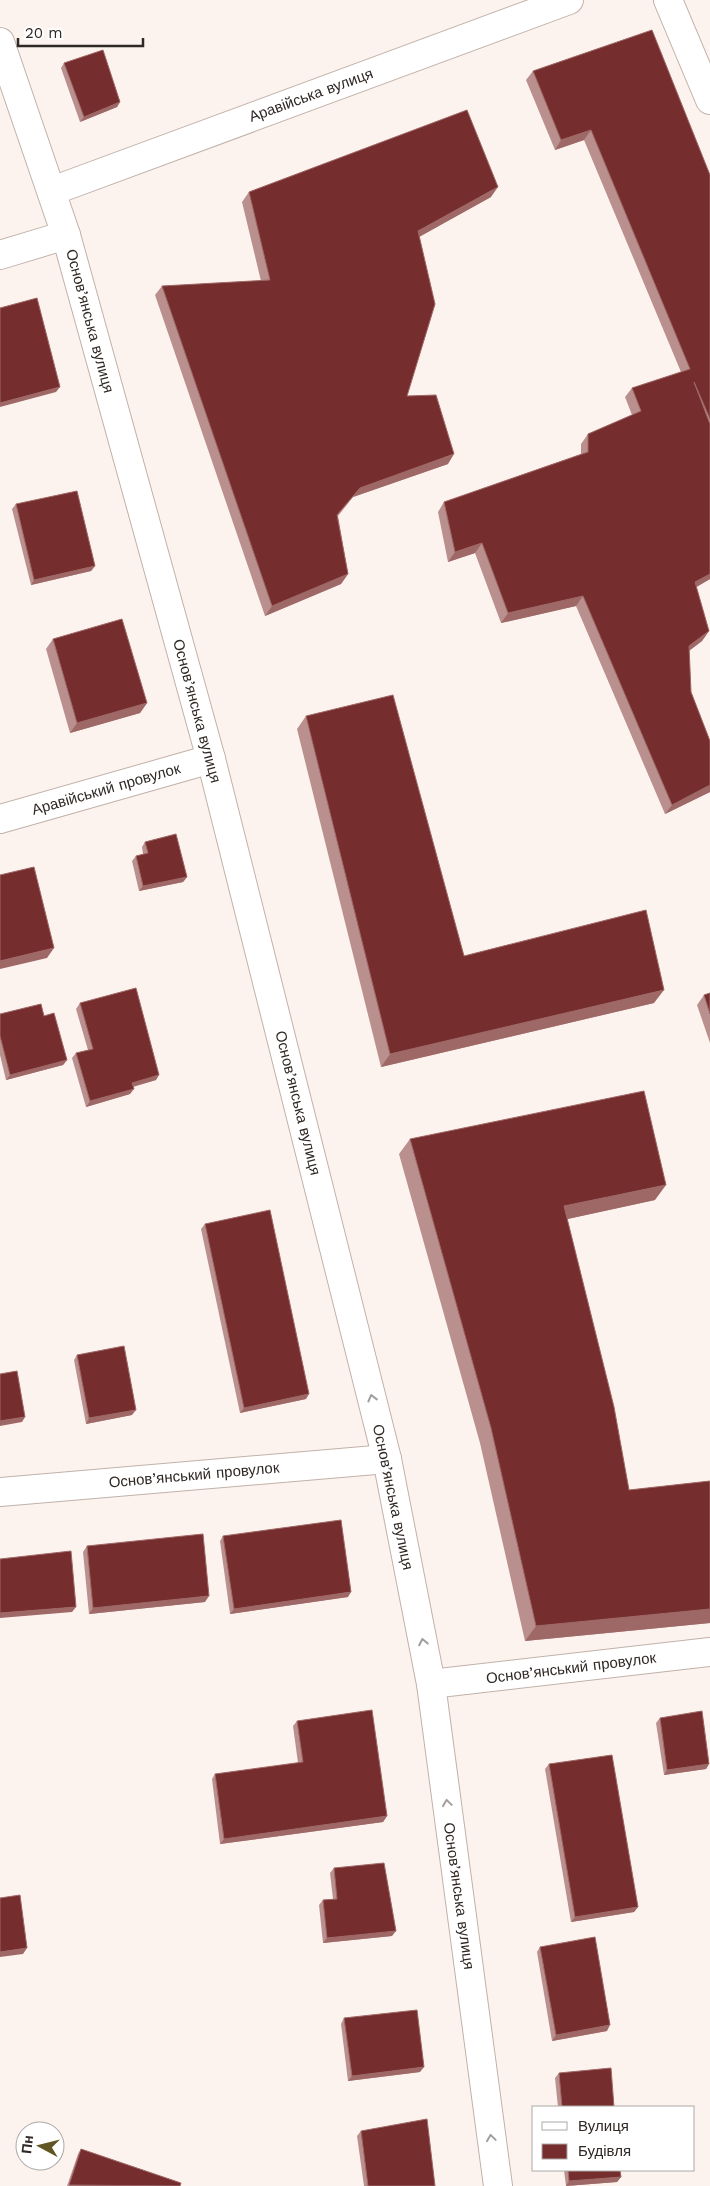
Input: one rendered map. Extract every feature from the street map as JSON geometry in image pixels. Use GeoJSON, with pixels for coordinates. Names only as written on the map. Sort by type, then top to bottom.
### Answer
{"type":"FeatureCollection","features":[{"type":"Feature","properties":{"kind":"street","name":"Аравійська вулиця"},"geometry":{"type":"LineString","coordinates":[[52,190],[569,0]]}},
{"type":"Feature","properties":{"kind":"street"},"geometry":{"type":"LineString","coordinates":[[668,0],[710,100]]}},
{"type":"Feature","properties":{"kind":"street","name":"Основ’янська вулиця"},"geometry":{"type":"LineString","coordinates":[[0,42],[52,190],[66,236],[211,759],[387,1459],[431,1684],[498,2186]]}},
{"type":"Feature","properties":{"kind":"street"},"geometry":{"type":"LineString","coordinates":[[0,255],[66,236]]}},
{"type":"Feature","properties":{"kind":"street","name":"Аравійський провулок"},"geometry":{"type":"LineString","coordinates":[[0,819],[211,759]]}},
{"type":"Feature","properties":{"kind":"street","name":"Основ’янський провулок"},"geometry":{"type":"LineString","coordinates":[[0,1492],[387,1459]]}},
{"type":"Feature","properties":{"kind":"street","name":"Основ’янський провулок"},"geometry":{"type":"LineString","coordinates":[[431,1684],[710,1652]]}},
{"type":"Feature","properties":{"kind":"building"},"geometry":{"type":"Polygon","coordinates":[[[652,30],[710,175],[710,419],[694,382],[710,424],[710,574],[695,582],[709,631],[689,646],[691,692],[710,741],[710,785],[672,805],[583,596],[508,613],[482,543],[455,552],[444,502],[588,452],[588,434],[641,411],[632,388],[690,369],[591,130],[561,140],[533,71],[652,30]]]}},
{"type":"Feature","properties":{"kind":"building"},"geometry":{"type":"Polygon","coordinates":[[[103,50],[120,102],[84,117],[64,63],[103,50]]]}},
{"type":"Feature","properties":{"kind":"building"},"geometry":{"type":"Polygon","coordinates":[[[467,110],[498,187],[418,231],[435,304],[407,396],[436,395],[454,454],[360,488],[337,515],[348,574],[272,606],[162,286],[270,280],[249,192],[467,110]]]}},
{"type":"Feature","properties":{"kind":"building"},"geometry":{"type":"Polygon","coordinates":[[[37,298],[60,387],[0,403],[0,308],[37,298]]]}},
{"type":"Feature","properties":{"kind":"building"},"geometry":{"type":"Polygon","coordinates":[[[77,491],[95,566],[34,580],[16,504],[77,491]]]}},
{"type":"Feature","properties":{"kind":"building"},"geometry":{"type":"Polygon","coordinates":[[[122,619],[147,703],[77,723],[53,639],[122,619]]]}},
{"type":"Feature","properties":{"kind":"building"},"geometry":{"type":"Polygon","coordinates":[[[393,695],[464,956],[646,910],[664,990],[390,1054],[306,716],[393,695]]]}},
{"type":"Feature","properties":{"kind":"building"},"geometry":{"type":"Polygon","coordinates":[[[176,834],[187,877],[143,886],[136,856],[148,853],[145,842],[176,834]]]}},
{"type":"Feature","properties":{"kind":"building"},"geometry":{"type":"Polygon","coordinates":[[[34,867],[54,948],[0,961],[0,875],[34,867]]]}},
{"type":"Feature","properties":{"kind":"building"},"geometry":{"type":"Polygon","coordinates":[[[136,988],[159,1075],[132,1083],[134,1089],[90,1101],[76,1053],[93,1049],[80,1003],[136,988]]]}},
{"type":"Feature","properties":{"kind":"building"},"geometry":{"type":"Polygon","coordinates":[[[710,993],[710,1014],[704,995],[710,993]]]}},
{"type":"Feature","properties":{"kind":"building"},"geometry":{"type":"Polygon","coordinates":[[[41,1004],[44,1016],[54,1013],[67,1060],[10,1075],[0,1036],[0,1014],[41,1004]]]}},
{"type":"Feature","properties":{"kind":"building"},"geometry":{"type":"Polygon","coordinates":[[[644,1091],[666,1185],[564,1206],[614,1407],[629,1490],[710,1481],[710,1609],[536,1626],[491,1428],[410,1139],[644,1091]]]}},
{"type":"Feature","properties":{"kind":"building"},"geometry":{"type":"Polygon","coordinates":[[[270,1210],[309,1394],[244,1408],[205,1224],[270,1210]]]}},
{"type":"Feature","properties":{"kind":"building"},"geometry":{"type":"Polygon","coordinates":[[[124,1346],[136,1410],[89,1418],[77,1355],[124,1346]]]}},
{"type":"Feature","properties":{"kind":"building"},"geometry":{"type":"Polygon","coordinates":[[[17,1371],[25,1417],[0,1421],[0,1374],[17,1371]]]}},
{"type":"Feature","properties":{"kind":"building"},"geometry":{"type":"Polygon","coordinates":[[[341,1520],[351,1592],[234,1609],[223,1536],[341,1520]]]}},
{"type":"Feature","properties":{"kind":"building"},"geometry":{"type":"Polygon","coordinates":[[[203,1534],[209,1596],[93,1608],[87,1546],[203,1534]]]}},
{"type":"Feature","properties":{"kind":"building"},"geometry":{"type":"Polygon","coordinates":[[[71,1551],[76,1607],[0,1613],[0,1559],[71,1551]]]}},
{"type":"Feature","properties":{"kind":"building"},"geometry":{"type":"Polygon","coordinates":[[[372,1710],[387,1816],[224,1839],[215,1774],[303,1762],[297,1721],[372,1710]]]}},
{"type":"Feature","properties":{"kind":"building"},"geometry":{"type":"Polygon","coordinates":[[[702,1711],[709,1764],[667,1770],[660,1718],[702,1711]]]}},
{"type":"Feature","properties":{"kind":"building"},"geometry":{"type":"Polygon","coordinates":[[[612,1755],[638,1907],[575,1917],[549,1764],[612,1755]]]}},
{"type":"Feature","properties":{"kind":"building"},"geometry":{"type":"Polygon","coordinates":[[[384,1863],[396,1931],[327,1938],[323,1900],[337,1899],[334,1868],[384,1863]]]}},
{"type":"Feature","properties":{"kind":"building"},"geometry":{"type":"Polygon","coordinates":[[[20,1895],[27,1948],[0,1952],[0,1898],[20,1895]]]}},
{"type":"Feature","properties":{"kind":"building"},"geometry":{"type":"Polygon","coordinates":[[[595,1937],[610,2025],[556,2035],[540,1947],[595,1937]]]}},
{"type":"Feature","properties":{"kind":"building"},"geometry":{"type":"Polygon","coordinates":[[[417,2010],[424,2067],[352,2076],[344,2018],[417,2010]]]}},
{"type":"Feature","properties":{"kind":"building"},"geometry":{"type":"Polygon","coordinates":[[[611,2068],[614,2106],[562,2106],[559,2073],[611,2068]]]}},
{"type":"Feature","properties":{"kind":"building"},"geometry":{"type":"Polygon","coordinates":[[[427,2119],[435,2186],[368,2186],[361,2131],[427,2119]]]}},
{"type":"Feature","properties":{"kind":"building"},"geometry":{"type":"Polygon","coordinates":[[[81,2149],[181,2183],[180,2186],[69,2185],[81,2149]]]}},
{"type":"Feature","properties":{"kind":"building"},"geometry":{"type":"Polygon","coordinates":[[[568,2171],[620,2171],[621,2177],[569,2181],[568,2171]]]}}]}
